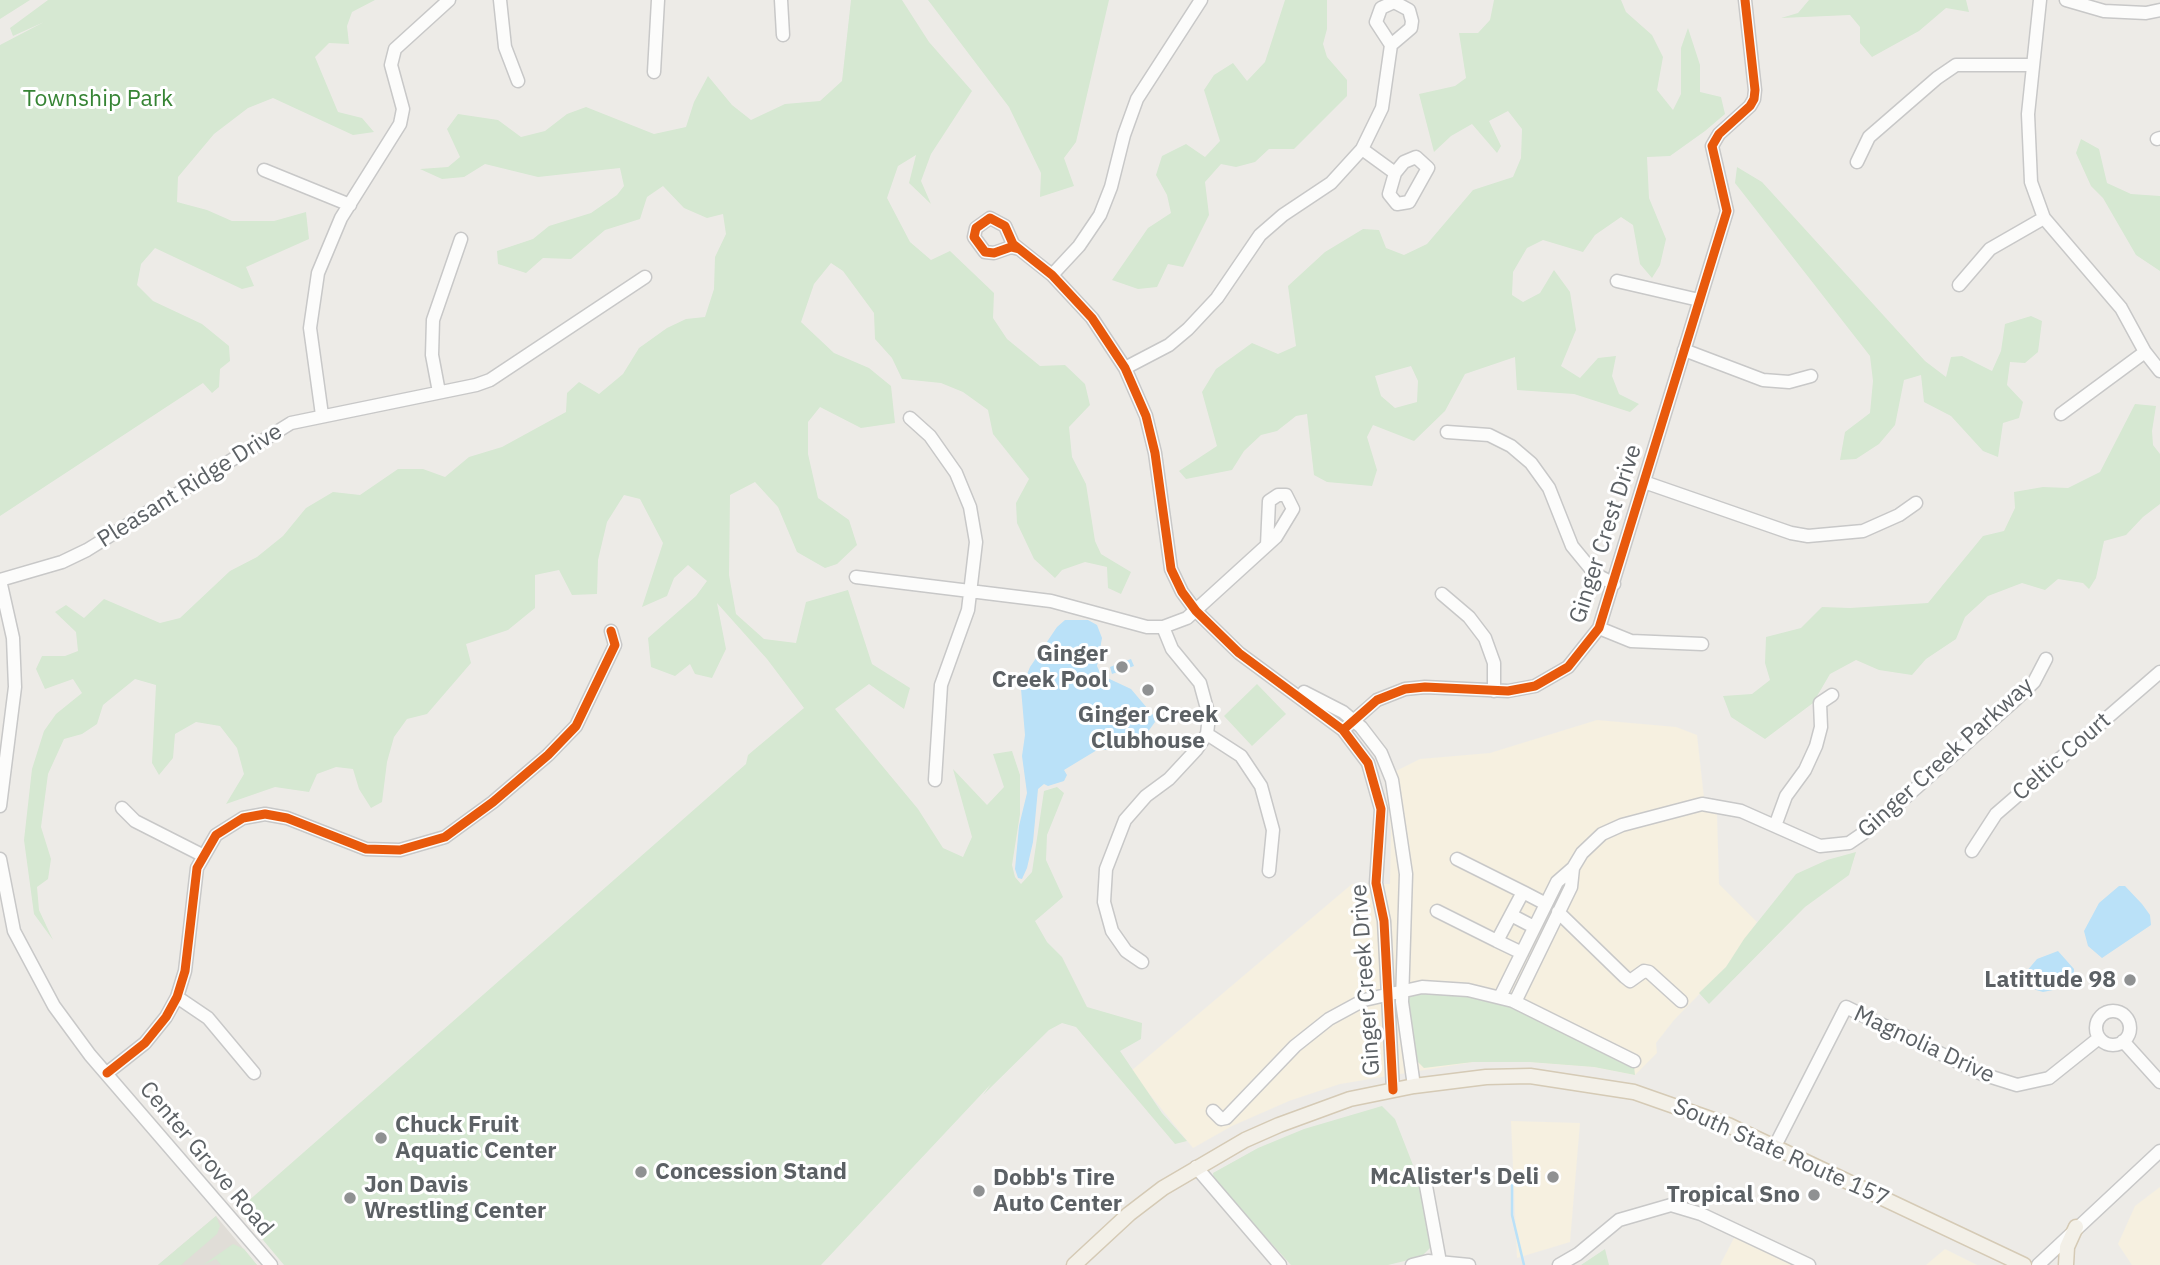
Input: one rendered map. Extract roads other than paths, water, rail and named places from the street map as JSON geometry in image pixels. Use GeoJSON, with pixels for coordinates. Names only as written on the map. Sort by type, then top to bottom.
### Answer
{"type":"FeatureCollection","features":[{"type":"Feature","properties":{"kind":"main road","name":"South State Route 157"},"geometry":{"type":"LineString","coordinates":[[1074,1265],[1129,1214],[1196,1167],[1245,1140],[1313,1111],[1414,1086],[1486,1077],[1530,1076],[1605,1085],[1671,1104],[1775,1146],[2024,1265]]}},
{"type":"Feature","properties":{"kind":"main road"},"geometry":{"type":"LineString","coordinates":[[2066,1265],[2067,1247],[2076,1227]]}},
{"type":"Feature","properties":{"kind":"street"},"geometry":{"type":"LineString","coordinates":[[323,415],[312,357],[310,316],[324,253],[402,117],[391,65],[395,49],[449,0]]}},
{"type":"Feature","properties":{"kind":"street"},"geometry":{"type":"LineString","coordinates":[[500,0],[505,47],[518,80]]}},
{"type":"Feature","properties":{"kind":"street"},"geometry":{"type":"LineString","coordinates":[[654,72],[658,0]]}},
{"type":"Feature","properties":{"kind":"street"},"geometry":{"type":"LineString","coordinates":[[781,0],[783,35]]}},
{"type":"Feature","properties":{"kind":"street","name":"Ginger Crest Drive"},"geometry":{"type":"LineString","coordinates":[[1343,730],[1377,700],[1405,689],[1425,687],[1522,690],[1557,675],[1580,656],[1599,628],[1727,211],[1712,146],[1719,134],[1750,106],[1754,99],[1745,0]]}},
{"type":"Feature","properties":{"kind":"street"},"geometry":{"type":"LineString","coordinates":[[2040,0],[2028,114],[2031,182],[2045,218],[2121,308],[2145,352],[2160,371]]}},
{"type":"Feature","properties":{"kind":"street"},"geometry":{"type":"LineString","coordinates":[[2066,0],[2104,11],[2146,13],[2160,10]]}},
{"type":"Feature","properties":{"kind":"street"},"geometry":{"type":"LineString","coordinates":[[1052,275],[1079,246],[1100,215],[1137,99],[1197,3]]}},
{"type":"Feature","properties":{"kind":"street"},"geometry":{"type":"LineString","coordinates":[[1125,368],[1169,345],[1188,329],[1217,298],[1260,236],[1283,215],[1331,183],[1362,149],[1382,108],[1391,45]]}},
{"type":"Feature","properties":{"kind":"street"},"geometry":{"type":"LineString","coordinates":[[1857,162],[1869,137],[1956,65],[2033,65]]}},
{"type":"Feature","properties":{"kind":"street"},"geometry":{"type":"LineString","coordinates":[[1362,149],[1395,173]]}},
{"type":"Feature","properties":{"kind":"street"},"geometry":{"type":"LineString","coordinates":[[264,170],[350,205]]}},
{"type":"Feature","properties":{"kind":"street"},"geometry":{"type":"LineString","coordinates":[[1959,285],[1990,248],[2045,218]]}},
{"type":"Feature","properties":{"kind":"street"},"geometry":{"type":"LineString","coordinates":[[439,392],[432,355],[433,320],[461,239]]}},
{"type":"Feature","properties":{"kind":"street","name":"Ginger Creek Drive"},"geometry":{"type":"LineString","coordinates":[[1019,249],[1052,275],[1092,318],[1125,368],[1146,416],[1156,453],[1171,569],[1182,592],[1196,611],[1238,653],[1343,730],[1360,750],[1376,784],[1381,809],[1376,883],[1384,922],[1393,1090]]}},
{"type":"Feature","properties":{"kind":"street","name":"Pleasant Ridge Drive"},"geometry":{"type":"LineString","coordinates":[[0,580],[62,562],[87,550],[276,429],[323,415],[476,385],[498,376],[645,277]]}},
{"type":"Feature","properties":{"kind":"street"},"geometry":{"type":"LineString","coordinates":[[1617,281],[1699,300]]}},
{"type":"Feature","properties":{"kind":"street"},"geometry":{"type":"LineString","coordinates":[[1684,350],[1763,380],[1789,382],[1811,376]]}},
{"type":"Feature","properties":{"kind":"street"},"geometry":{"type":"LineString","coordinates":[[2061,414],[2145,352]]}},
{"type":"Feature","properties":{"kind":"street"},"geometry":{"type":"LineString","coordinates":[[910,418],[936,444],[956,473],[967,497],[976,542],[972,591],[941,685],[936,780]]}},
{"type":"Feature","properties":{"kind":"street"},"geometry":{"type":"LineString","coordinates":[[1447,432],[1489,435],[1511,446],[1531,463],[1549,488],[1572,546],[1595,574],[1614,584]]}},
{"type":"Feature","properties":{"kind":"street"},"geometry":{"type":"LineString","coordinates":[[1644,482],[1791,533],[1808,536],[1863,531],[1899,515],[1916,503]]}},
{"type":"Feature","properties":{"kind":"street"},"geometry":{"type":"LineString","coordinates":[[856,578],[1065,604],[1147,627],[1163,627],[1178,623],[1196,611],[1267,545]]}},
{"type":"Feature","properties":{"kind":"street"},"geometry":{"type":"LineString","coordinates":[[0,580],[13,638],[15,687],[0,806]]}},
{"type":"Feature","properties":{"kind":"street"},"geometry":{"type":"LineString","coordinates":[[1442,594],[1469,617],[1485,638],[1494,663],[1494,691]]}},
{"type":"Feature","properties":{"kind":"street"},"geometry":{"type":"LineString","coordinates":[[1142,962],[1126,951],[1109,924],[1104,887],[1108,862],[1118,833],[1135,807],[1184,765],[1207,734],[1209,716],[1206,695],[1195,675],[1172,649],[1163,627]]}},
{"type":"Feature","properties":{"kind":"street"},"geometry":{"type":"LineString","coordinates":[[1599,628],[1631,641],[1702,644]]}},
{"type":"Feature","properties":{"kind":"street"},"geometry":{"type":"LineString","coordinates":[[107,1073],[145,1042],[166,1017],[177,997],[185,971],[197,868],[202,855],[222,830],[254,815],[286,818],[354,846],[385,851],[416,848],[457,831],[548,755],[576,726],[615,645],[611,631]]}},
{"type":"Feature","properties":{"kind":"street","name":"Ginger Creek Parkway"},"geometry":{"type":"LineString","coordinates":[[1500,998],[1560,878],[1573,868],[1582,853],[1602,834],[1622,825],[1686,806],[1732,808],[1820,846],[1840,846],[1858,839],[2034,682],[2046,659]]}},
{"type":"Feature","properties":{"kind":"street","name":"Celtic Court"},"geometry":{"type":"LineString","coordinates":[[1972,851],[1996,814],[2160,672]]}},
{"type":"Feature","properties":{"kind":"street","name":"Ginger Creek Drive"},"geometry":{"type":"LineString","coordinates":[[1278,682],[1324,701],[1353,720],[1372,739],[1388,768],[1395,794],[1406,874],[1402,989],[1414,1086]]}},
{"type":"Feature","properties":{"kind":"street"},"geometry":{"type":"LineString","coordinates":[[1775,826],[1786,796],[1805,770],[1816,746],[1821,727],[1820,703],[1832,695]]}},
{"type":"Feature","properties":{"kind":"street"},"geometry":{"type":"LineString","coordinates":[[1207,734],[1241,756],[1261,786],[1273,830],[1269,872]]}},
{"type":"Feature","properties":{"kind":"street"},"geometry":{"type":"LineString","coordinates":[[122,808],[135,821],[202,855]]}},
{"type":"Feature","properties":{"kind":"street"},"geometry":{"type":"LineString","coordinates":[[1380,849],[1402,848]]}},
{"type":"Feature","properties":{"kind":"street","name":"Center Grove Road"},"geometry":{"type":"LineString","coordinates":[[0,859],[7,906],[27,959],[65,1023],[271,1265]]}},
{"type":"Feature","properties":{"kind":"street"},"geometry":{"type":"LineString","coordinates":[[1457,859],[1546,904]]}},
{"type":"Feature","properties":{"kind":"street","name":"Ginger Creek Parkway"},"geometry":{"type":"LineString","coordinates":[[1516,1002],[1571,887],[1573,868]]}},
{"type":"Feature","properties":{"kind":"street"},"geometry":{"type":"LineString","coordinates":[[1497,941],[1523,892]]}},
{"type":"Feature","properties":{"kind":"street","name":"Ginger Creek Drive"},"geometry":{"type":"LineString","coordinates":[[1380,901],[1405,902]]}},
{"type":"Feature","properties":{"kind":"street"},"geometry":{"type":"LineString","coordinates":[[1437,911],[1522,953]]}},
{"type":"Feature","properties":{"kind":"street"},"geometry":{"type":"LineString","coordinates":[[1511,915],[1537,923],[1555,918],[1630,981],[1644,971],[1649,972],[1681,1001]]}},
{"type":"Feature","properties":{"kind":"street"},"geometry":{"type":"LineString","coordinates":[[1213,1111],[1221,1119],[1226,1118],[1310,1033],[1353,1005],[1402,989],[1445,987],[1516,1002],[1633,1061]]}},
{"type":"Feature","properties":{"kind":"street"},"geometry":{"type":"LineString","coordinates":[[177,997],[208,1018],[254,1073]]}},
{"type":"Feature","properties":{"kind":"street","name":"Magnolia Drive"},"geometry":{"type":"LineString","coordinates":[[1775,1146],[1846,1007],[1982,1074],[2017,1084],[2049,1078],[2099,1038]]}},
{"type":"Feature","properties":{"kind":"street"},"geometry":{"type":"LineString","coordinates":[[2113,1012],[2124,1016],[2129,1026],[2123,1041],[2113,1045],[2099,1038],[2096,1028],[2099,1018],[2113,1012]]}},
{"type":"Feature","properties":{"kind":"street"},"geometry":{"type":"LineString","coordinates":[[2123,1041],[2160,1082]]}},
{"type":"Feature","properties":{"kind":"street"},"geometry":{"type":"LineString","coordinates":[[2038,1265],[2160,1151]]}},
{"type":"Feature","properties":{"kind":"street"},"geometry":{"type":"LineString","coordinates":[[1196,1167],[1280,1265]]}},
{"type":"Feature","properties":{"kind":"street"},"geometry":{"type":"LineString","coordinates":[[1424,1175],[1440,1262]]}},
{"type":"Feature","properties":{"kind":"street"},"geometry":{"type":"LineString","coordinates":[[1559,1265],[1578,1254],[1619,1220],[1671,1205],[1701,1214],[1809,1265]]}},
{"type":"Feature","properties":{"kind":"street"},"geometry":{"type":"LineString","coordinates":[[1412,1265],[1440,1262],[1469,1265]]}},
{"type":"Feature","properties":{"kind":"water"},"geometry":{"type":"Polygon","coordinates":[[[1065,620],[1088,620],[1097,625],[1102,638],[1097,666],[1101,675],[1131,689],[1153,715],[1155,722],[1147,733],[1110,750],[1097,750],[1064,770],[1067,775],[1064,781],[1048,786],[1044,784],[1038,789],[1033,842],[1022,879],[1018,878],[1015,869],[1019,826],[1027,793],[1022,756],[1025,735],[1021,689],[1030,667],[1057,627],[1065,620]]]}},
{"type":"Feature","properties":{"kind":"water","name":"Ginger Creek Pool"},"geometry":{"type":"Polygon","coordinates":[[[1131,659],[1134,666],[1112,674],[1110,667],[1131,659]]]}},
{"type":"Feature","properties":{"kind":"water"},"geometry":{"type":"Polygon","coordinates":[[[2119,886],[2125,886],[2142,904],[2150,915],[2151,925],[2102,958],[2088,946],[2084,931],[2099,903],[2119,886]]]}},
{"type":"Feature","properties":{"kind":"water"},"geometry":{"type":"Polygon","coordinates":[[[2058,951],[2074,969],[2074,979],[2053,990],[2036,990],[2029,984],[2026,972],[2037,959],[2058,951]]]}},
{"type":"Feature","properties":{"kind":"waterway"},"geometry":{"type":"LineString","coordinates":[[1512,1177],[1512,1215],[1524,1265]]}},
{"type":"Feature","properties":{"kind":"place","name":"Ginger Creek Pool"},"geometry":{"type":"Point","coordinates":[1122,667]}},
{"type":"Feature","properties":{"kind":"place","name":"Ginger Creek Clubhouse"},"geometry":{"type":"Point","coordinates":[1148,690]}},
{"type":"Feature","properties":{"kind":"place","name":"Latittude 98"},"geometry":{"type":"Point","coordinates":[2130,980]}},
{"type":"Feature","properties":{"kind":"place","name":"Chuck Fruit Aquatic Center"},"geometry":{"type":"Point","coordinates":[381,1138]}},
{"type":"Feature","properties":{"kind":"place","name":"Concession Stand"},"geometry":{"type":"Point","coordinates":[641,1172]}},
{"type":"Feature","properties":{"kind":"place","name":"McAlister's Deli"},"geometry":{"type":"Point","coordinates":[1553,1177]}},
{"type":"Feature","properties":{"kind":"place","name":"Dobb's Tire Auto Center"},"geometry":{"type":"Point","coordinates":[979,1191]}},
{"type":"Feature","properties":{"kind":"place","name":"Tropical Sno"},"geometry":{"type":"Point","coordinates":[1814,1195]}},
{"type":"Feature","properties":{"kind":"place","name":"Jon Davis Wrestling Center"},"geometry":{"type":"Point","coordinates":[350,1198]}},
{"type":"Feature","properties":{"kind":"park label","name":"Township Park"},"geometry":{"type":"Point","coordinates":[98,99]}}]}
